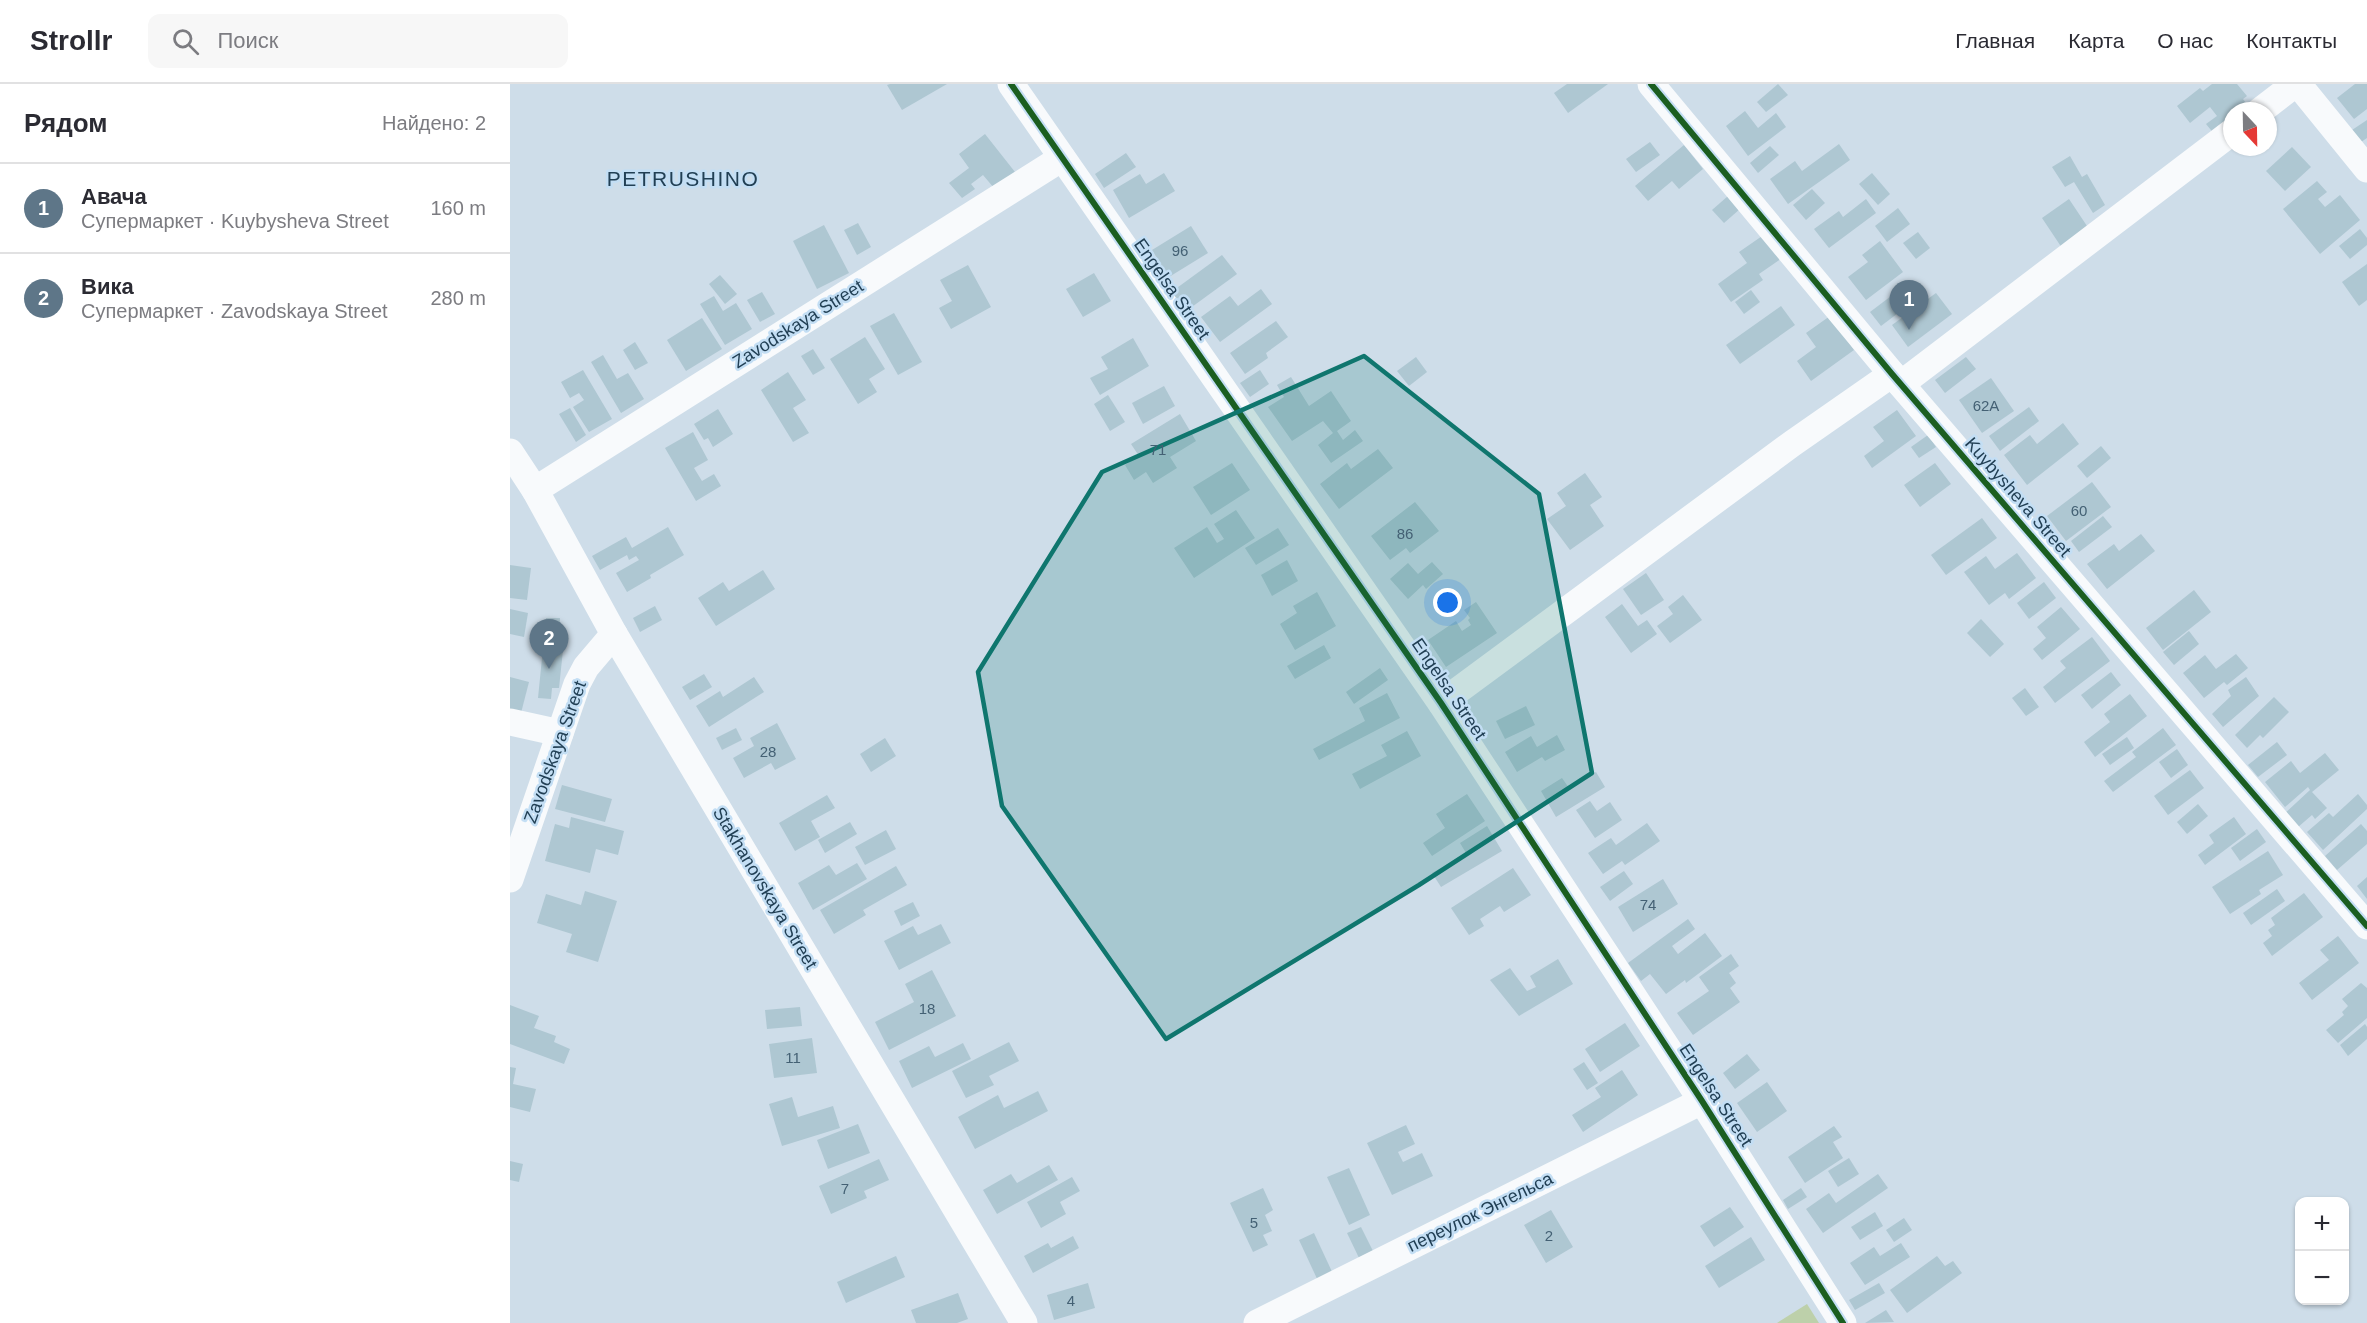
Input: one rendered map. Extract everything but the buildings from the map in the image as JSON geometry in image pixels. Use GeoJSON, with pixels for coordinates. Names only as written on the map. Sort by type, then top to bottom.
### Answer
{"type":"FeatureCollection","features":[{"type":"Feature","properties":{"kind":"street","name":"Engelsa Street"},"geometry":{"type":"LineString","coordinates":[[1011,84],[1441,703],[1702,1101],[1843,1323]]}},
{"type":"Feature","properties":{"kind":"street","name":"Kuybysheva Street"},"geometry":{"type":"LineString","coordinates":[[1651,84],[1896,379],[2367,926]]}},
{"type":"Feature","properties":{"kind":"street"},"geometry":{"type":"LineString","coordinates":[[2272,102],[2296,84],[2367,169]]}},
{"type":"Feature","properties":{"kind":"street"},"geometry":{"type":"LineString","coordinates":[[1896,379],[2223,139]]}},
{"type":"Feature","properties":{"kind":"street","name":"Zavodskaya Street"},"geometry":{"type":"LineString","coordinates":[[535,490],[1062,158]]}},
{"type":"Feature","properties":{"kind":"street","name":"Engelsa Street"},"geometry":{"type":"LineString","coordinates":[[1441,703],[1793,443],[1896,379]]}},
{"type":"Feature","properties":{"kind":"street","name":"Stakhanovskaya Street"},"geometry":{"type":"LineString","coordinates":[[510,452],[535,490],[614,634],[1024,1323]]}},
{"type":"Feature","properties":{"kind":"street","name":"Zavodskaya Street"},"geometry":{"type":"LineString","coordinates":[[510,879],[577,684],[586,667],[614,634]]}},
{"type":"Feature","properties":{"kind":"street"},"geometry":{"type":"LineString","coordinates":[[510,722],[560,733]]}},
{"type":"Feature","properties":{"kind":"street","name":"переулок Энгельса"},"geometry":{"type":"LineString","coordinates":[[1257,1323],[1702,1101]]}},
{"type":"Feature","properties":{"kind":"highlighted area"},"geometry":{"type":"Polygon","coordinates":[[[1364,356],[1539,494],[1592,773],[1419,885],[1166,1039],[1002,806],[978,672],[1102,472],[1364,356]]]}},
{"type":"Feature","properties":{"kind":"green space"},"geometry":{"type":"Polygon","coordinates":[[[1807,1304],[1819,1323],[1777,1323],[1807,1304]]]}},
{"type":"Feature","properties":{"kind":"cycle path"},"geometry":{"type":"LineString","coordinates":[[1011,84],[1441,703],[1702,1101],[1843,1323]]}},
{"type":"Feature","properties":{"kind":"cycle path"},"geometry":{"type":"LineString","coordinates":[[1651,84],[1892,374],[2367,926]]}},
{"type":"Feature","properties":{"kind":"place","name":"Авача"},"geometry":{"type":"Point","coordinates":[1909,330]}},
{"type":"Feature","properties":{"kind":"place","name":"Вика"},"geometry":{"type":"Point","coordinates":[549,669]}},
{"type":"Feature","properties":{"kind":"district","name":"PETRUSHINO"},"geometry":{"type":"Point","coordinates":[683,179]}}]}
